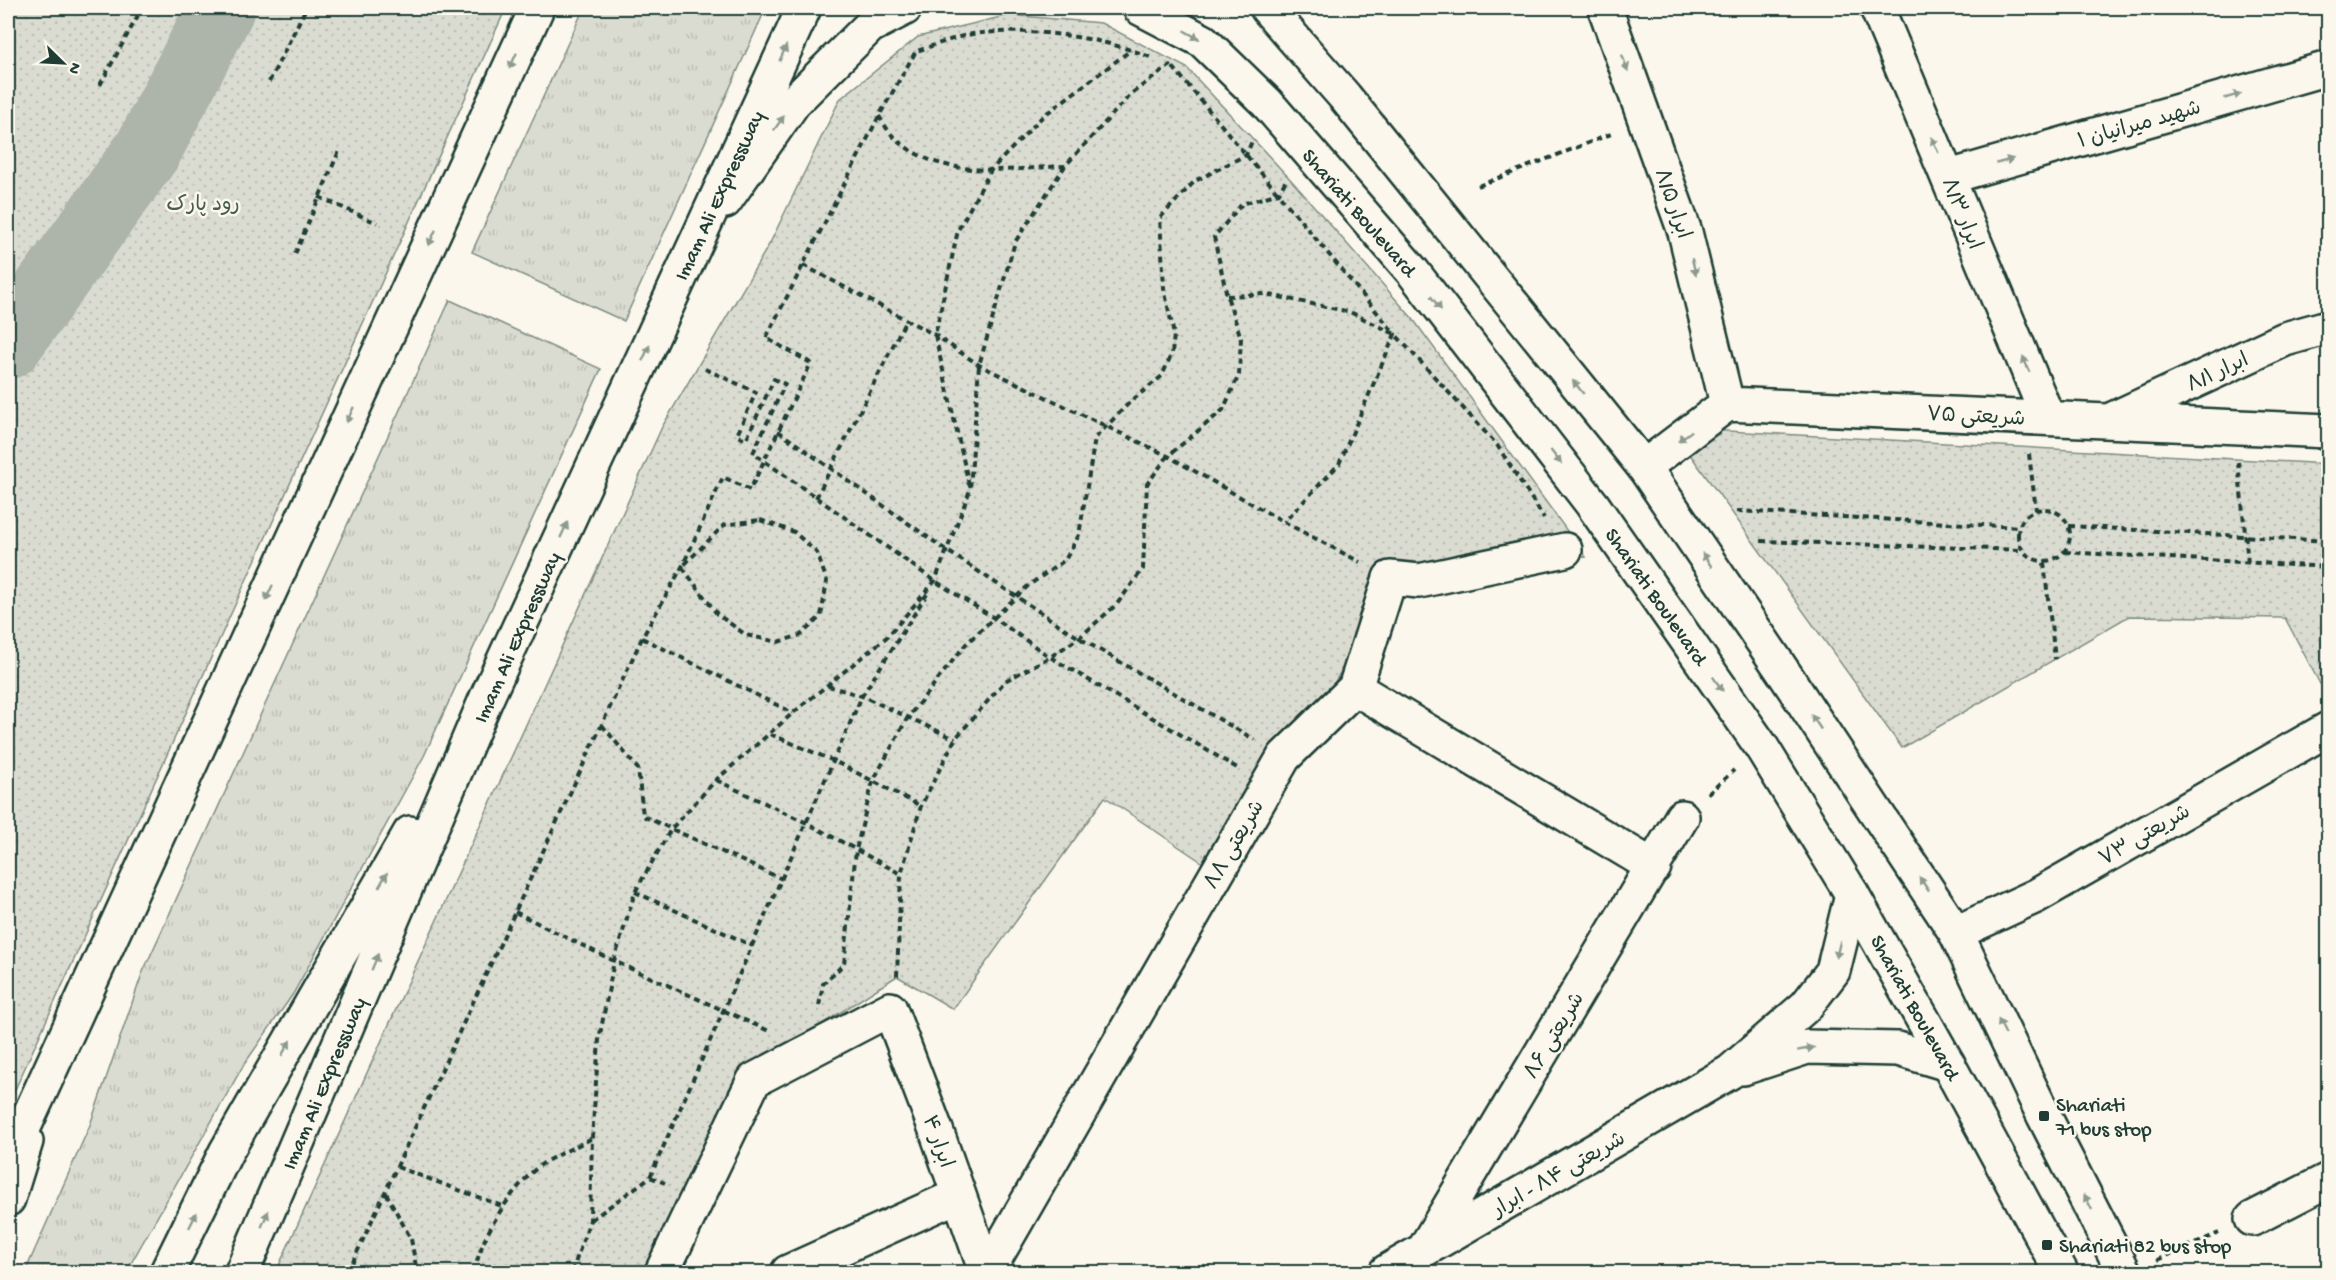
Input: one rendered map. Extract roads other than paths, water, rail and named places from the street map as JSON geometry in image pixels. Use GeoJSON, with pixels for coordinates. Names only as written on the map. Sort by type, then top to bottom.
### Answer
{"type":"FeatureCollection","features":[{"type":"Feature","properties":{"kind":"main road"},"geometry":{"type":"LineString","coordinates":[[8,1162],[537,8]]}},
{"type":"Feature","properties":{"kind":"main road","name":"Imam Ali Expressway"},"geometry":{"type":"LineString","coordinates":[[242,1272],[487,697],[804,8]]}},
{"type":"Feature","properties":{"kind":"main road"},"geometry":{"type":"LineString","coordinates":[[698,240],[794,102],[870,26],[905,8]]}},
{"type":"Feature","properties":{"kind":"main road","name":"Shariati Boulevard"},"geometry":{"type":"LineString","coordinates":[[1140,8],[1203,41],[1267,103],[1413,272],[1585,495],[1761,746],[1852,894],[2061,1272]]}},
{"type":"Feature","properties":{"kind":"main road"},"geometry":{"type":"LineString","coordinates":[[1267,8],[1345,97],[1644,467],[1956,933],[2044,1116],[2137,1268]]}},
{"type":"Feature","properties":{"kind":"main road","name":"ابرار ۸/۵"},"geometry":{"type":"LineString","coordinates":[[1605,8],[1685,232],[1727,404]]}},
{"type":"Feature","properties":{"kind":"main road","name":"ابرار ۸/۳"},"geometry":{"type":"LineString","coordinates":[[1877,8],[1949,177],[2040,418]]}},
{"type":"Feature","properties":{"kind":"main road","name":"شهید میرانیان ۱"},"geometry":{"type":"LineString","coordinates":[[1949,177],[2328,68]]}},
{"type":"Feature","properties":{"kind":"main road","name":"ابرار ۸/۱"},"geometry":{"type":"LineString","coordinates":[[2108,421],[2285,339],[2328,327]]}},
{"type":"Feature","properties":{"kind":"main road"},"geometry":{"type":"LineString","coordinates":[[1644,467],[1727,404]]}},
{"type":"Feature","properties":{"kind":"main road","name":"شریعتی ۷۵"},"geometry":{"type":"LineString","coordinates":[[1727,404],[2328,431]]}},
{"type":"Feature","properties":{"kind":"main road","name":"شریعتی ۸۸"},"geometry":{"type":"LineString","coordinates":[[986,1272],[1266,785],[1284,757],[1355,688],[1390,578],[1419,581],[1565,550]]}},
{"type":"Feature","properties":{"kind":"main road"},"geometry":{"type":"LineString","coordinates":[[1355,688],[1654,867]]}},
{"type":"Feature","properties":{"kind":"main road"},"geometry":{"type":"LineString","coordinates":[[168,1272],[226,1152],[487,697]]}},
{"type":"Feature","properties":{"kind":"main road","name":"شریعتی ۷۳"},"geometry":{"type":"LineString","coordinates":[[1956,933],[2036,896],[2328,729]]}},
{"type":"Feature","properties":{"kind":"main road","name":"شریعتی ۸۶"},"geometry":{"type":"LineString","coordinates":[[1423,1252],[1683,817]]}},
{"type":"Feature","properties":{"kind":"main road"},"geometry":{"type":"LineString","coordinates":[[1730,1072],[1806,1006],[1833,971],[1852,894]]}},
{"type":"Feature","properties":{"kind":"main road","name":"ابرار ۴"},"geometry":{"type":"LineString","coordinates":[[662,1272],[754,1080],[890,1010],[986,1272]]}},
{"type":"Feature","properties":{"kind":"main road"},"geometry":{"type":"LineString","coordinates":[[1730,1072],[1807,1047],[1898,1049],[1948,1064]]}},
{"type":"Feature","properties":{"kind":"main road","name":"شریعتی ۸۴ - ابرار"},"geometry":{"type":"LineString","coordinates":[[1386,1272],[1730,1072]]}},
{"type":"Feature","properties":{"kind":"main road"},"geometry":{"type":"LineString","coordinates":[[8,1199],[44,1085]]}},
{"type":"Feature","properties":{"kind":"main road"},"geometry":{"type":"LineString","coordinates":[[2252,1219],[2326,1186]]}},
{"type":"Feature","properties":{"kind":"main road"},"geometry":{"type":"LineString","coordinates":[[788,1272],[959,1195]]}},
{"type":"Feature","properties":{"kind":"waterway"},"geometry":{"type":"LineString","coordinates":[[8,345],[148,150],[221,8]]}},
{"type":"Feature","properties":{"kind":"place","name":"Shariati 71 bus stop"},"geometry":{"type":"Point","coordinates":[2044,1116]}},
{"type":"Feature","properties":{"kind":"place","name":"Shariati 82 bus stop"},"geometry":{"type":"Point","coordinates":[2047,1245]}},
{"type":"Feature","properties":{"kind":"park label","name":"رود پارک"},"geometry":{"type":"Point","coordinates":[203,203]}}]}
